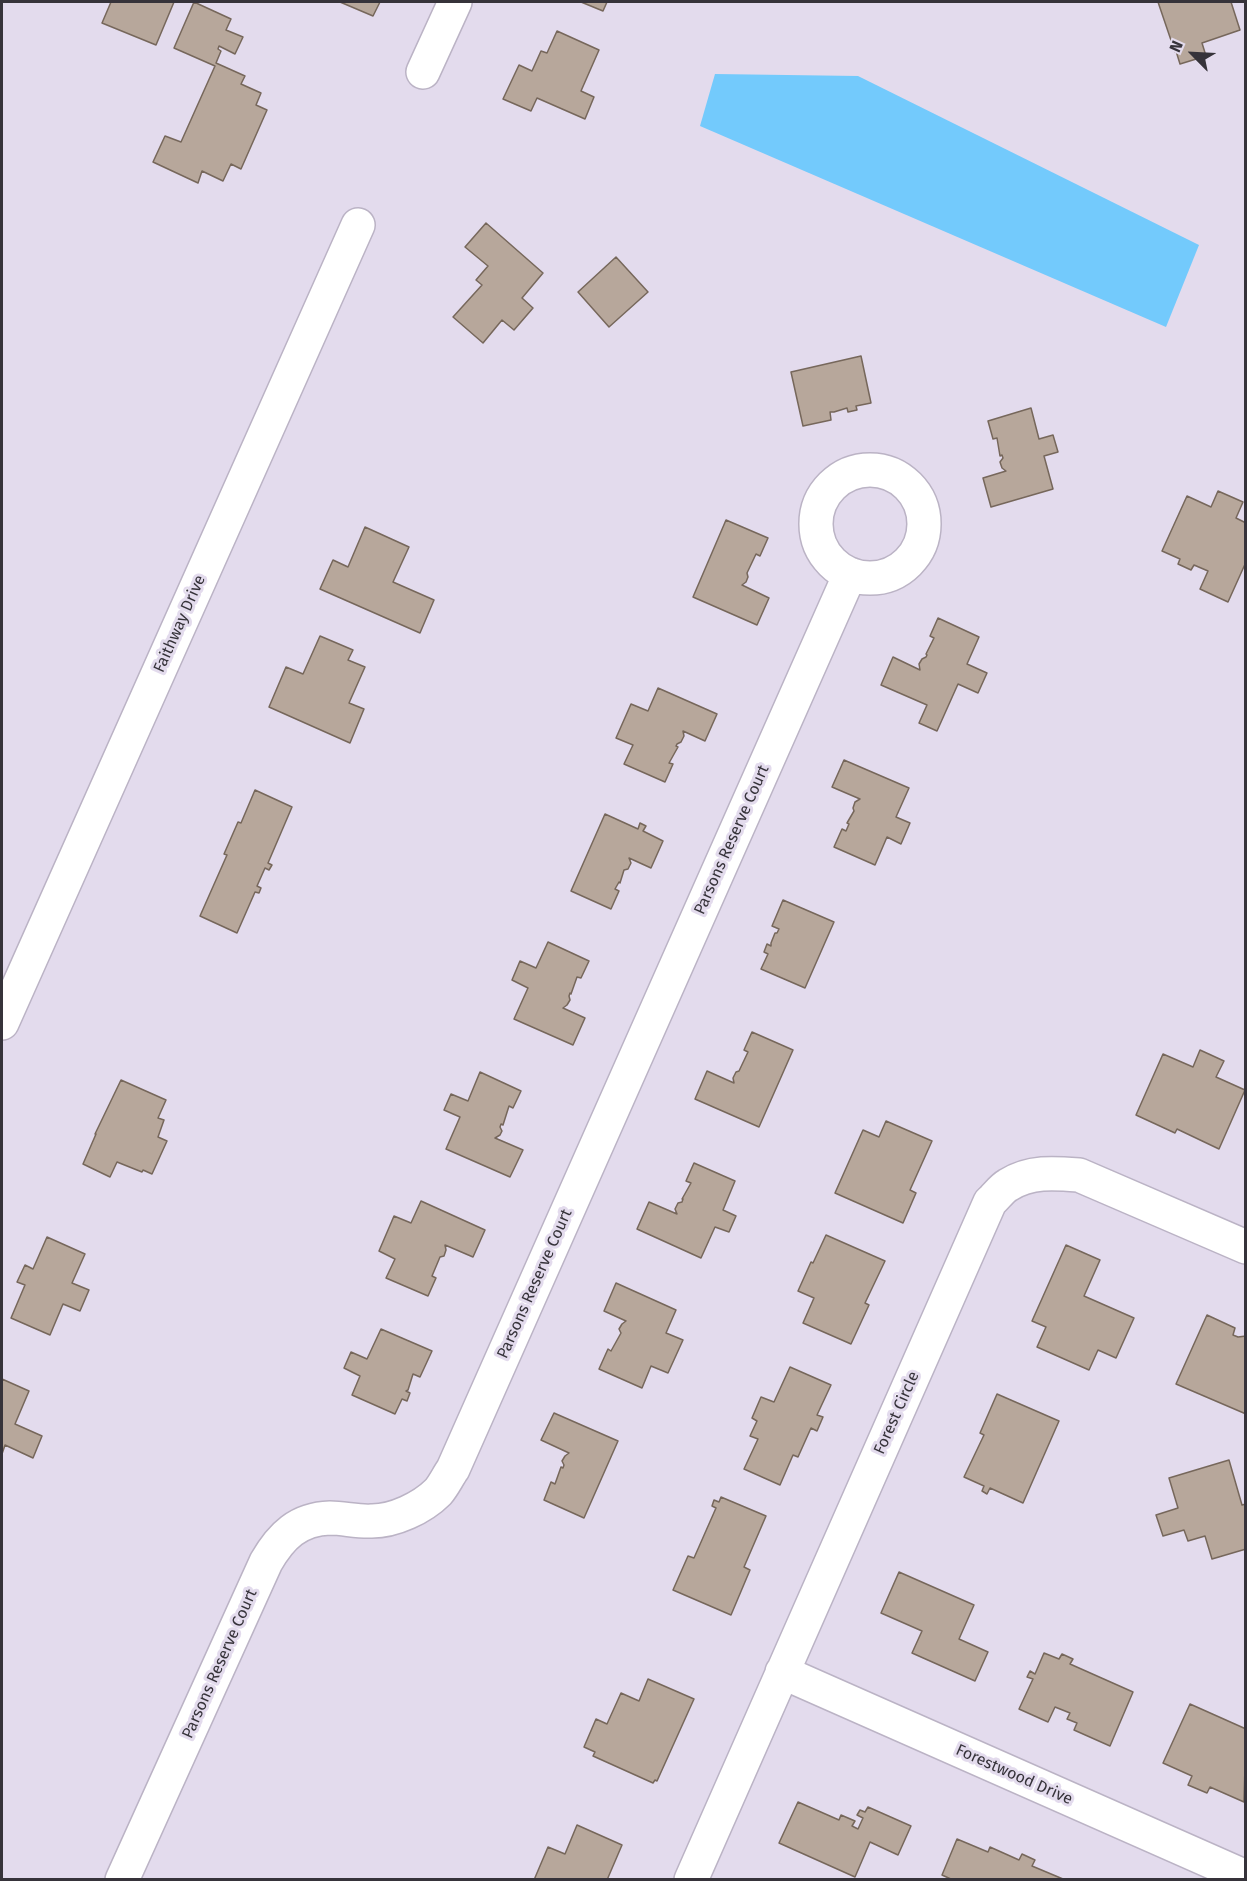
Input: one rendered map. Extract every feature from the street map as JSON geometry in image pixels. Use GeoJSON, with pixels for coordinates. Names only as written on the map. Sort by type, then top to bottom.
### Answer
{"type":"FeatureCollection","features":[{"type":"Feature","properties":{"kind":"street"},"geometry":{"type":"LineString","coordinates":[[423,72],[455,2]]}},
{"type":"Feature","properties":{"kind":"street","name":"Faithway Drive"},"geometry":{"type":"LineString","coordinates":[[2,1023],[358,225]]}},
{"type":"Feature","properties":{"kind":"street","name":"Parsons Reserve Court"},"geometry":{"type":"LineString","coordinates":[[122,1880],[266,1562],[277,1543],[310,1520],[331,1518],[373,1521],[394,1517],[418,1507],[438,1492],[453,1469],[850,574]]}},
{"type":"Feature","properties":{"kind":"street","name":"Forest Circle"},"geometry":{"type":"LineString","coordinates":[[691,1880],[990,1202],[1006,1185],[1027,1176],[1050,1173],[1079,1175],[1245,1247]]}},
{"type":"Feature","properties":{"kind":"street","name":"Forestwood Drive"},"geometry":{"type":"LineString","coordinates":[[782,1672],[1245,1877]]}},
{"type":"Feature","properties":{"kind":"water"},"geometry":{"type":"Polygon","coordinates":[[[715,74],[858,76],[1199,245],[1166,327],[700,126],[715,74]]]}},
{"type":"Feature","properties":{"kind":"building"},"geometry":{"type":"Polygon","coordinates":[[[111,2],[174,2],[156,45],[102,23],[111,2]]]}},
{"type":"Feature","properties":{"kind":"building"},"geometry":{"type":"Polygon","coordinates":[[[194,2],[231,19],[226,30],[243,37],[235,54],[219,46],[218,49],[221,51],[216,63],[245,76],[241,84],[261,93],[256,105],[267,110],[241,169],[231,164],[223,181],[202,171],[198,183],[153,162],[165,136],[181,142],[215,66],[174,48],[194,2]]]}},
{"type":"Feature","properties":{"kind":"building"},"geometry":{"type":"Polygon","coordinates":[[[340,2],[380,2],[373,16],[340,2]]]}},
{"type":"Feature","properties":{"kind":"building"},"geometry":{"type":"Polygon","coordinates":[[[581,2],[607,2],[603,11],[581,2]]]}},
{"type":"Feature","properties":{"kind":"building"},"geometry":{"type":"Polygon","coordinates":[[[1158,2],[1231,2],[1240,30],[1202,43],[1206,56],[1180,64],[1158,2]]]}},
{"type":"Feature","properties":{"kind":"building"},"geometry":{"type":"Polygon","coordinates":[[[557,31],[599,50],[581,91],[594,97],[585,119],[537,98],[531,111],[503,99],[519,65],[532,71],[541,51],[547,53],[557,31]]]}},
{"type":"Feature","properties":{"kind":"building"},"geometry":{"type":"Polygon","coordinates":[[[486,223],[543,273],[522,298],[533,308],[514,330],[502,320],[483,343],[453,317],[482,285],[476,280],[488,266],[465,247],[486,223]]]}},
{"type":"Feature","properties":{"kind":"building"},"geometry":{"type":"Polygon","coordinates":[[[616,257],[648,292],[609,327],[578,292],[616,257]]]}},
{"type":"Feature","properties":{"kind":"building"},"geometry":{"type":"Polygon","coordinates":[[[861,356],[871,403],[856,406],[857,410],[848,412],[847,408],[830,412],[831,420],[803,426],[791,372],[861,356]]]}},
{"type":"Feature","properties":{"kind":"building"},"geometry":{"type":"Polygon","coordinates":[[[1031,408],[1039,439],[1053,435],[1058,452],[1044,456],[1053,489],[991,507],[983,478],[1006,471],[1002,468],[1000,462],[1003,458],[1002,455],[1000,456],[997,438],[993,439],[988,421],[1031,408]]]}},
{"type":"Feature","properties":{"kind":"building"},"geometry":{"type":"Polygon","coordinates":[[[1218,491],[1243,502],[1236,518],[1246,523],[1246,562],[1228,602],[1200,589],[1208,571],[1194,565],[1191,570],[1178,564],[1180,559],[1162,551],[1187,496],[1211,507],[1218,491]]]}},
{"type":"Feature","properties":{"kind":"building"},"geometry":{"type":"Polygon","coordinates":[[[726,520],[768,538],[760,556],[756,554],[747,573],[746,582],[742,585],[769,598],[757,625],[693,597],[726,520]]]}},
{"type":"Feature","properties":{"kind":"building"},"geometry":{"type":"Polygon","coordinates":[[[365,527],[409,547],[393,582],[434,600],[420,633],[320,589],[333,560],[348,567],[365,527]]]}},
{"type":"Feature","properties":{"kind":"building"},"geometry":{"type":"Polygon","coordinates":[[[938,618],[979,637],[967,664],[987,673],[978,693],[958,684],[937,731],[919,723],[927,705],[881,685],[893,657],[920,670],[919,664],[927,655],[934,638],[930,636],[938,618]]]}},
{"type":"Feature","properties":{"kind":"building"},"geometry":{"type":"Polygon","coordinates":[[[320,636],[353,650],[348,660],[365,667],[349,703],[364,709],[350,743],[269,707],[286,667],[303,674],[320,636]]]}},
{"type":"Feature","properties":{"kind":"building"},"geometry":{"type":"Polygon","coordinates":[[[658,688],[717,714],[705,741],[683,731],[684,736],[676,746],[678,747],[669,763],[673,764],[665,782],[624,764],[633,745],[616,738],[631,704],[648,711],[658,688]]]}},
{"type":"Feature","properties":{"kind":"building"},"geometry":{"type":"Polygon","coordinates":[[[844,760],[909,788],[896,817],[910,823],[901,844],[887,837],[875,865],[834,847],[842,829],[846,831],[855,802],[860,799],[832,787],[844,760]]]}},
{"type":"Feature","properties":{"kind":"building"},"geometry":{"type":"Polygon","coordinates":[[[255,790],[292,807],[268,863],[272,865],[269,870],[265,868],[257,886],[261,888],[259,893],[255,892],[237,933],[200,916],[227,855],[224,854],[255,790]]]}},
{"type":"Feature","properties":{"kind":"building"},"geometry":{"type":"Polygon","coordinates":[[[605,814],[638,829],[640,823],[646,826],[643,831],[663,841],[651,868],[629,858],[631,863],[628,869],[624,870],[620,883],[615,889],[619,891],[611,909],[571,891],[605,814]]]}},
{"type":"Feature","properties":{"kind":"building"},"geometry":{"type":"Polygon","coordinates":[[[783,900],[834,922],[805,988],[761,969],[768,954],[764,952],[767,944],[771,946],[775,933],[779,929],[772,926],[783,900]]]}},
{"type":"Feature","properties":{"kind":"building"},"geometry":{"type":"Polygon","coordinates":[[[548,942],[589,961],[581,978],[577,977],[569,996],[570,1000],[563,1008],[585,1018],[573,1045],[514,1019],[528,988],[512,980],[520,961],[536,968],[548,942]]]}},
{"type":"Feature","properties":{"kind":"building"},"geometry":{"type":"Polygon","coordinates":[[[752,1032],[793,1050],[759,1127],[695,1099],[707,1071],[734,1083],[733,1078],[748,1052],[744,1050],[752,1032]]]}},
{"type":"Feature","properties":{"kind":"building"},"geometry":{"type":"Polygon","coordinates":[[[1200,1050],[1224,1061],[1216,1077],[1245,1090],[1219,1149],[1177,1129],[1175,1133],[1136,1115],[1163,1054],[1193,1067],[1200,1050]]]}},
{"type":"Feature","properties":{"kind":"building"},"geometry":{"type":"Polygon","coordinates":[[[480,1072],[521,1091],[513,1108],[509,1106],[503,1125],[501,1124],[500,1127],[502,1131],[495,1138],[523,1150],[510,1177],[446,1149],[460,1117],[444,1110],[451,1094],[468,1101],[480,1072]]]}},
{"type":"Feature","properties":{"kind":"building"},"geometry":{"type":"Polygon","coordinates":[[[121,1080],[166,1100],[158,1118],[164,1120],[158,1137],[167,1141],[152,1174],[117,1162],[110,1177],[83,1164],[121,1080]]]}},
{"type":"Feature","properties":{"kind":"building"},"geometry":{"type":"Polygon","coordinates":[[[886,1121],[932,1141],[910,1190],[916,1193],[903,1223],[835,1193],[863,1130],[879,1137],[886,1121]]]}},
{"type":"Feature","properties":{"kind":"building"},"geometry":{"type":"Polygon","coordinates":[[[694,1163],[735,1181],[723,1210],[736,1216],[729,1232],[715,1227],[701,1258],[637,1229],[649,1202],[677,1214],[675,1209],[678,1203],[682,1202],[691,1183],[686,1181],[694,1163]]]}},
{"type":"Feature","properties":{"kind":"building"},"geometry":{"type":"Polygon","coordinates":[[[421,1201],[485,1230],[473,1257],[445,1245],[444,1256],[440,1257],[432,1276],[436,1278],[428,1296],[386,1278],[395,1259],[379,1251],[394,1216],[411,1223],[421,1201]]]}},
{"type":"Feature","properties":{"kind":"building"},"geometry":{"type":"Polygon","coordinates":[[[826,1235],[885,1261],[865,1303],[869,1305],[851,1344],[803,1323],[814,1298],[798,1291],[826,1235]]]}},
{"type":"Feature","properties":{"kind":"building"},"geometry":{"type":"Polygon","coordinates":[[[47,1237],[85,1254],[72,1283],[89,1290],[80,1311],[63,1304],[50,1335],[11,1318],[25,1285],[17,1282],[25,1265],[33,1269],[47,1237]]]}},
{"type":"Feature","properties":{"kind":"building"},"geometry":{"type":"Polygon","coordinates":[[[1066,1245],[1100,1260],[1084,1296],[1134,1318],[1116,1358],[1098,1350],[1089,1370],[1037,1347],[1046,1327],[1032,1321],[1066,1245]]]}},
{"type":"Feature","properties":{"kind":"building"},"geometry":{"type":"Polygon","coordinates":[[[616,1283],[676,1310],[666,1333],[683,1340],[668,1373],[651,1366],[642,1388],[599,1369],[608,1349],[611,1351],[621,1333],[619,1329],[626,1321],[604,1311],[616,1283]]]}},
{"type":"Feature","properties":{"kind":"building"},"geometry":{"type":"Polygon","coordinates":[[[1207,1315],[1235,1328],[1233,1335],[1246,1336],[1246,1414],[1176,1384],[1207,1315]]]}},
{"type":"Feature","properties":{"kind":"building"},"geometry":{"type":"Polygon","coordinates":[[[381,1329],[432,1351],[420,1377],[413,1374],[406,1391],[410,1393],[407,1401],[402,1399],[395,1414],[352,1395],[360,1376],[344,1368],[351,1352],[367,1359],[381,1329]]]}},
{"type":"Feature","properties":{"kind":"building"},"geometry":{"type":"Polygon","coordinates":[[[790,1367],[831,1385],[817,1415],[823,1417],[817,1431],[811,1428],[798,1457],[793,1455],[780,1485],[744,1469],[758,1439],[750,1436],[757,1421],[752,1418],[761,1397],[774,1402],[790,1367]]]}},
{"type":"Feature","properties":{"kind":"building"},"geometry":{"type":"Polygon","coordinates":[[[2,1379],[29,1391],[15,1424],[42,1436],[33,1458],[5,1445],[2,1454],[2,1379]]]}},
{"type":"Feature","properties":{"kind":"building"},"geometry":{"type":"Polygon","coordinates":[[[997,1394],[1059,1421],[1023,1503],[990,1488],[987,1494],[982,1491],[984,1486],[964,1477],[984,1435],[980,1433],[997,1394]]]}},
{"type":"Feature","properties":{"kind":"building"},"geometry":{"type":"Polygon","coordinates":[[[554,1413],[618,1441],[584,1518],[544,1500],[551,1482],[555,1484],[561,1467],[563,1468],[562,1461],[569,1453],[541,1440],[554,1413]]]}},
{"type":"Feature","properties":{"kind":"building"},"geometry":{"type":"Polygon","coordinates":[[[1229,1460],[1242,1505],[1246,1504],[1246,1549],[1212,1559],[1205,1536],[1188,1541],[1184,1530],[1163,1536],[1156,1515],[1178,1508],[1169,1478],[1229,1460]]]}},
{"type":"Feature","properties":{"kind":"building"},"geometry":{"type":"Polygon","coordinates":[[[721,1497],[766,1516],[744,1567],[750,1570],[731,1615],[673,1590],[688,1556],[694,1558],[716,1508],[712,1506],[714,1500],[719,1502],[721,1497]]]}},
{"type":"Feature","properties":{"kind":"building"},"geometry":{"type":"Polygon","coordinates":[[[899,1572],[974,1605],[959,1639],[988,1652],[975,1681],[912,1653],[922,1631],[881,1613],[899,1572]]]}},
{"type":"Feature","properties":{"kind":"building"},"geometry":{"type":"Polygon","coordinates":[[[1044,1653],[1059,1659],[1062,1654],[1073,1659],[1070,1664],[1133,1692],[1110,1746],[1074,1730],[1077,1723],[1067,1719],[1070,1713],[1055,1707],[1048,1722],[1019,1709],[1033,1679],[1027,1677],[1030,1671],[1035,1674],[1044,1653]]]}},
{"type":"Feature","properties":{"kind":"building"},"geometry":{"type":"Polygon","coordinates":[[[648,1679],[694,1699],[657,1781],[653,1783],[593,1756],[595,1752],[584,1747],[596,1719],[607,1724],[621,1693],[639,1701],[648,1679]]]}},
{"type":"Feature","properties":{"kind":"building"},"geometry":{"type":"Polygon","coordinates":[[[1190,1704],[1246,1729],[1244,1802],[1210,1787],[1207,1793],[1188,1785],[1192,1776],[1163,1763],[1190,1704]]]}},
{"type":"Feature","properties":{"kind":"building"},"geometry":{"type":"Polygon","coordinates":[[[798,1802],[839,1820],[841,1815],[855,1821],[852,1826],[858,1829],[863,1818],[857,1815],[860,1810],[865,1812],[868,1807],[911,1826],[898,1855],[870,1842],[855,1877],[779,1843],[798,1802]]]}},
{"type":"Feature","properties":{"kind":"building"},"geometry":{"type":"Polygon","coordinates":[[[577,1825],[622,1845],[607,1880],[534,1880],[548,1847],[565,1854],[577,1825]]]}},
{"type":"Feature","properties":{"kind":"building"},"geometry":{"type":"Polygon","coordinates":[[[957,1839],[988,1852],[990,1847],[1019,1860],[1022,1854],[1035,1860],[1032,1866],[1063,1879],[953,1880],[942,1875],[957,1839]]]}}]}
